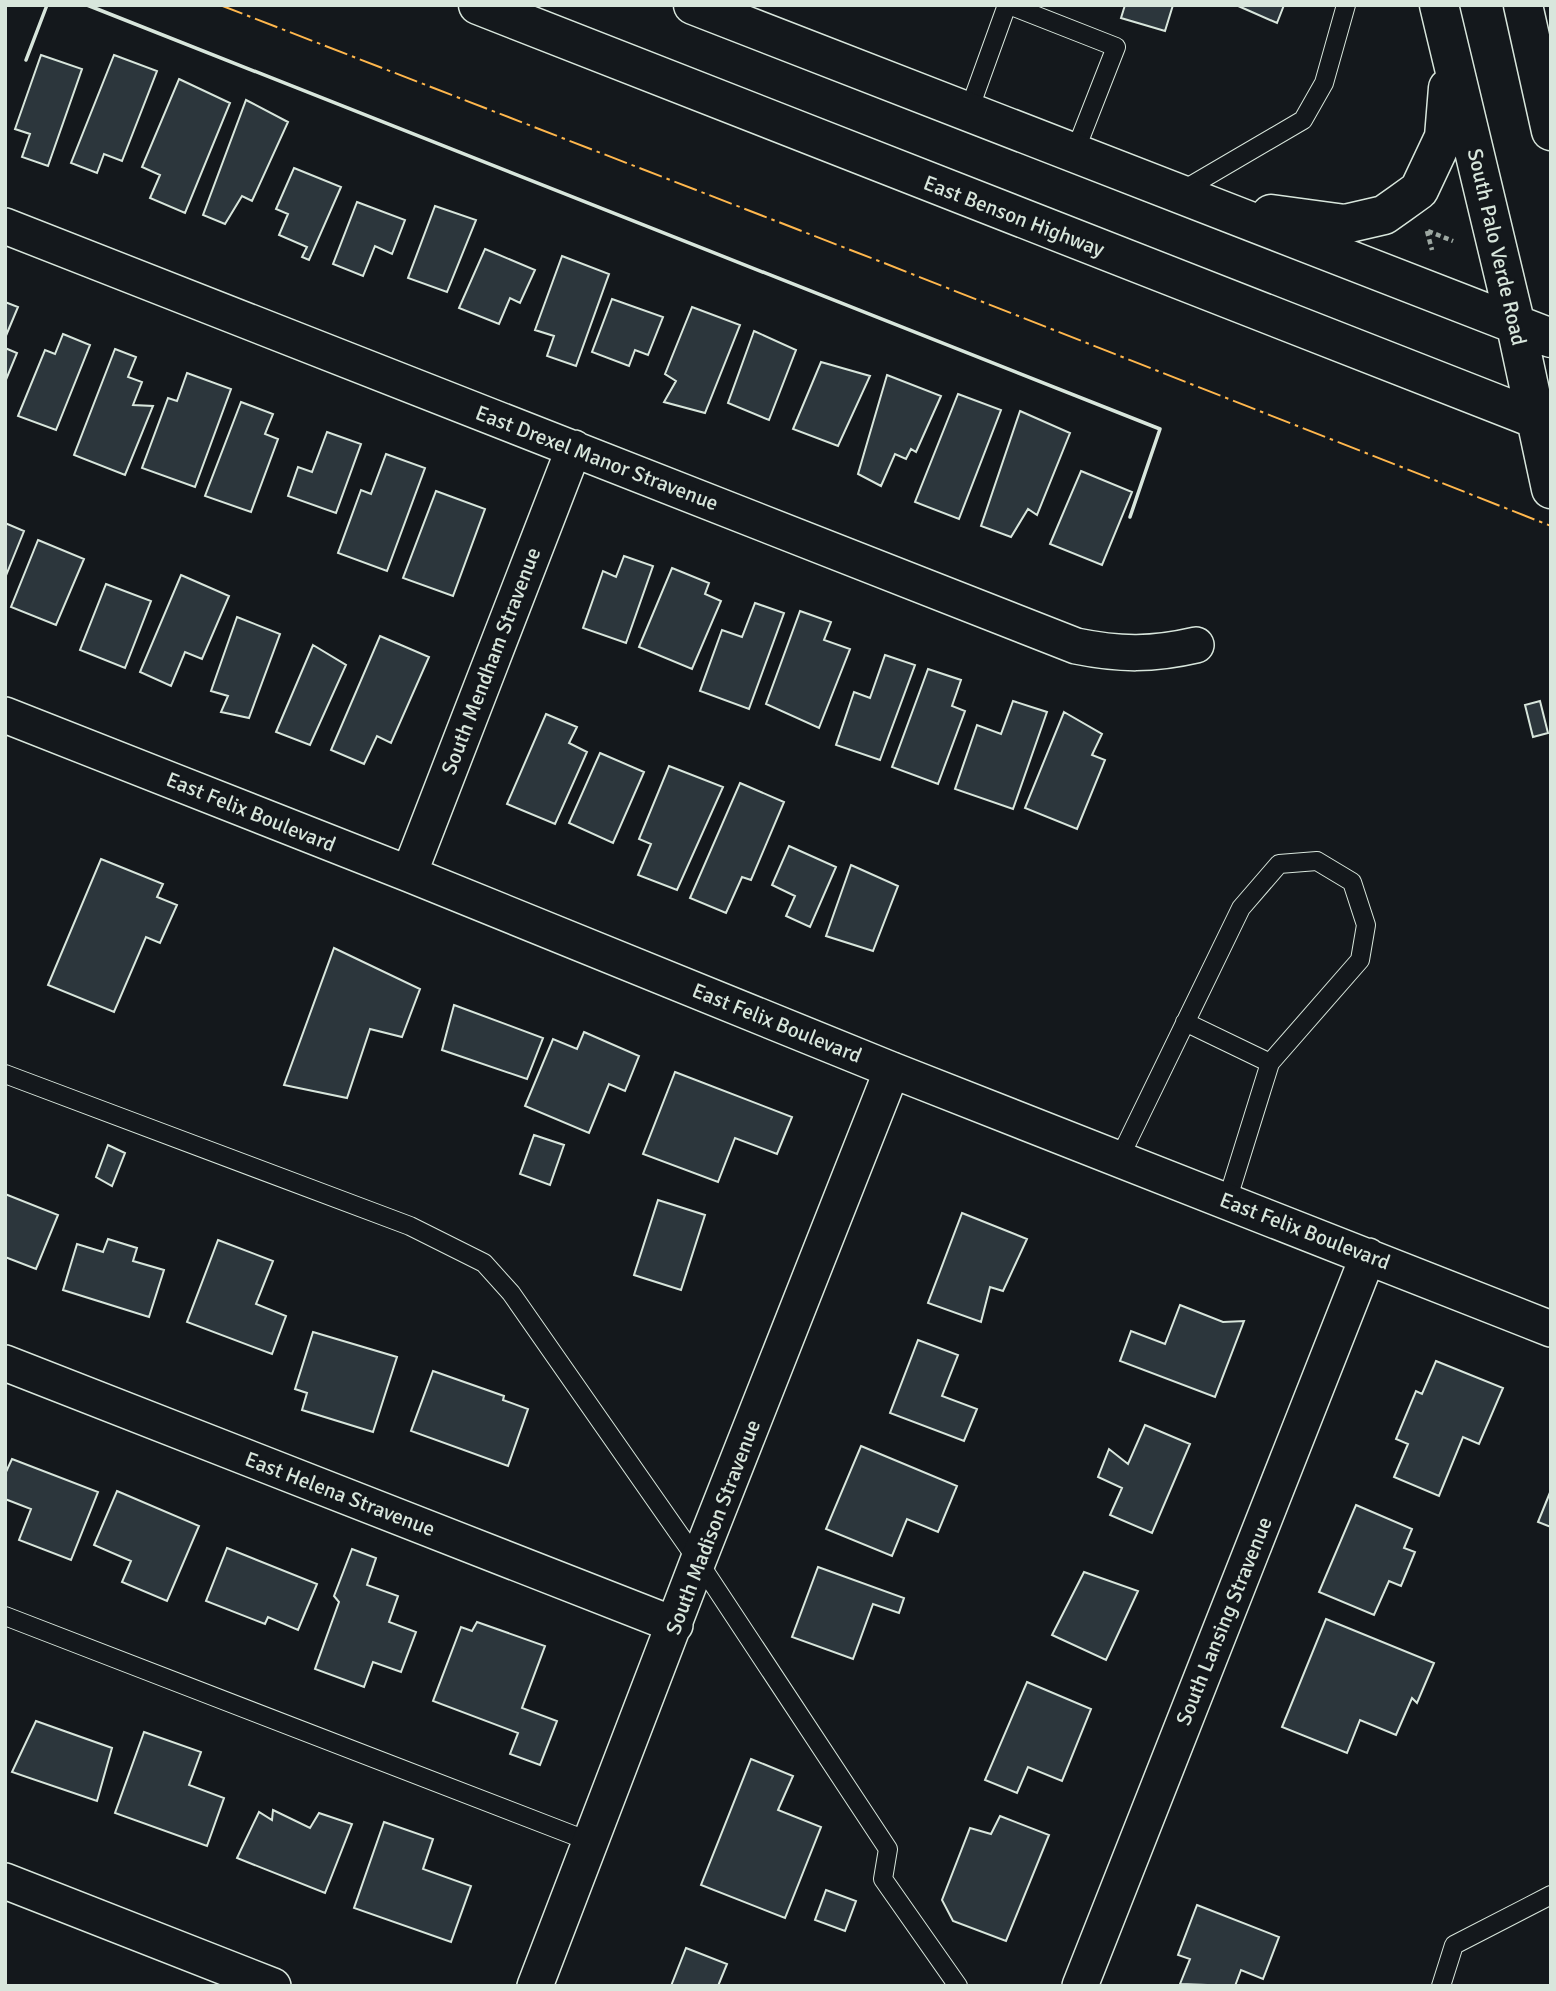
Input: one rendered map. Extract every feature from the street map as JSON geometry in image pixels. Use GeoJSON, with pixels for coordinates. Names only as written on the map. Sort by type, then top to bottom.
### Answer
{"type":"FeatureCollection","features":[{"type":"Feature","properties":{"kind":"main road","name":"East Benson Highway"},"geometry":{"type":"LineString","coordinates":[[478,5],[1543,422]]}},
{"type":"Feature","properties":{"kind":"main road"},"geometry":{"type":"LineString","coordinates":[[693,5],[744,14],[968,113],[1533,332]]}},
{"type":"Feature","properties":{"kind":"main road","name":"South Palo Verde Road"},"geometry":{"type":"LineString","coordinates":[[1439,5],[1451,58],[1533,332],[1551,489]]}},
{"type":"Feature","properties":{"kind":"main road"},"geometry":{"type":"LineString","coordinates":[[1523,5],[1551,131]]}},
{"type":"Feature","properties":{"kind":"main road"},"geometry":{"type":"LineString","coordinates":[[1178,194],[1270,214],[1345,224],[1384,215],[1419,190],[1444,137],[1451,58]]}},
{"type":"Feature","properties":{"kind":"street","name":"East Drexel Manor Stravenue"},"geometry":{"type":"LineString","coordinates":[[5,226],[1076,646],[1104,652],[1136,654],[1167,652],[1196,645]]}},
{"type":"Feature","properties":{"kind":"street","name":"South Mendham Stravenue"},"geometry":{"type":"LineString","coordinates":[[408,874],[574,448]]}},
{"type":"Feature","properties":{"kind":"street","name":"East Felix Boulevard"},"geometry":{"type":"LineString","coordinates":[[5,715],[408,874],[892,1070],[1551,1329]]}},
{"type":"Feature","properties":{"kind":"street","name":"South Madison Stravenue"},"geometry":{"type":"LineString","coordinates":[[535,1986],[698,1561],[892,1070]]}},
{"type":"Feature","properties":{"kind":"street","name":"South Lansing Stravenue"},"geometry":{"type":"LineString","coordinates":[[1080,1986],[1368,1256]]}},
{"type":"Feature","properties":{"kind":"street","name":"East Helena Stravenue"},"geometry":{"type":"LineString","coordinates":[[5,1363],[675,1625]]}},
{"type":"Feature","properties":{"kind":"street"},"geometry":{"type":"LineString","coordinates":[[5,1881],[274,1986]]}},
{"type":"Feature","properties":{"kind":"lane"},"geometry":{"type":"LineString","coordinates":[[968,113],[1008,5],[1116,47],[1074,154]]}},
{"type":"Feature","properties":{"kind":"lane"},"geometry":{"type":"LineString","coordinates":[[1178,194],[1303,120],[1324,83],[1346,5]]}},
{"type":"Feature","properties":{"kind":"lane"},"geometry":{"type":"LineString","coordinates":[[1119,1159],[1241,908],[1279,864],[1317,861],[1352,882],[1366,925],[1360,960],[1270,1063],[1227,1201]]}},
{"type":"Feature","properties":{"kind":"lane"},"geometry":{"type":"LineString","coordinates":[[1185,1022],[1270,1063]]}},
{"type":"Feature","properties":{"kind":"lane"},"geometry":{"type":"LineString","coordinates":[[5,1074],[410,1226],[484,1263],[511,1293],[698,1561],[887,1849],[883,1879],[958,1986]]}},
{"type":"Feature","properties":{"kind":"lane"},"geometry":{"type":"LineString","coordinates":[[5,1616],[591,1842]]}},
{"type":"Feature","properties":{"kind":"lane"},"geometry":{"type":"LineString","coordinates":[[1441,1986],[1454,1945],[1551,1895]]}},
{"type":"Feature","properties":{"kind":"path"},"geometry":{"type":"LineString","coordinates":[[1419,222],[1427,230],[1453,241]]}},
{"type":"Feature","properties":{"kind":"path"},"geometry":{"type":"LineString","coordinates":[[1427,230],[1432,253]]}},
{"type":"Feature","properties":{"kind":"building"},"geometry":{"type":"Polygon","coordinates":[[[1125,5],[1173,5],[1165,31],[1121,18],[1125,5]]]}},
{"type":"Feature","properties":{"kind":"building"},"geometry":{"type":"Polygon","coordinates":[[[1236,5],[1284,5],[1277,23],[1236,5]]]}},
{"type":"Feature","properties":{"kind":"building"},"geometry":{"type":"Polygon","coordinates":[[[41,55],[82,69],[48,166],[22,157],[30,134],[15,129],[41,55]]]}},
{"type":"Feature","properties":{"kind":"building"},"geometry":{"type":"Polygon","coordinates":[[[114,55],[157,71],[122,161],[104,154],[97,173],[71,163],[114,55]]]}},
{"type":"Feature","properties":{"kind":"building"},"geometry":{"type":"Polygon","coordinates":[[[179,79],[230,103],[185,213],[150,198],[160,175],[142,167],[179,79]]]}},
{"type":"Feature","properties":{"kind":"building"},"geometry":{"type":"Polygon","coordinates":[[[246,100],[288,122],[252,201],[242,196],[225,224],[203,215],[246,100]]]}},
{"type":"Feature","properties":{"kind":"building"},"geometry":{"type":"Polygon","coordinates":[[[294,168],[341,187],[309,260],[302,257],[307,247],[279,235],[288,214],[276,209],[294,168]]]}},
{"type":"Feature","properties":{"kind":"building"},"geometry":{"type":"Polygon","coordinates":[[[357,202],[405,220],[392,254],[375,246],[363,276],[333,264],[357,202]]]}},
{"type":"Feature","properties":{"kind":"building"},"geometry":{"type":"Polygon","coordinates":[[[435,206],[476,220],[447,292],[408,278],[435,206]]]}},
{"type":"Feature","properties":{"kind":"building"},"geometry":{"type":"Polygon","coordinates":[[[485,249],[535,270],[520,303],[510,298],[499,324],[459,308],[485,249]]]}},
{"type":"Feature","properties":{"kind":"building"},"geometry":{"type":"Polygon","coordinates":[[[562,256],[609,274],[576,366],[547,356],[554,336],[535,330],[562,256]]]}},
{"type":"Feature","properties":{"kind":"building"},"geometry":{"type":"Polygon","coordinates":[[[612,299],[663,317],[648,355],[635,350],[629,366],[592,352],[612,299]]]}},
{"type":"Feature","properties":{"kind":"building"},"geometry":{"type":"Polygon","coordinates":[[[5,302],[18,307],[5,338],[5,302]]]}},
{"type":"Feature","properties":{"kind":"building"},"geometry":{"type":"Polygon","coordinates":[[[692,307],[740,325],[705,413],[664,402],[676,381],[665,374],[692,307]]]}},
{"type":"Feature","properties":{"kind":"building"},"geometry":{"type":"Polygon","coordinates":[[[754,331],[796,350],[769,420],[728,403],[754,331]]]}},
{"type":"Feature","properties":{"kind":"building"},"geometry":{"type":"Polygon","coordinates":[[[63,334],[90,345],[56,430],[18,416],[45,350],[55,354],[63,334]]]}},
{"type":"Feature","properties":{"kind":"building"},"geometry":{"type":"Polygon","coordinates":[[[5,348],[17,353],[5,382],[5,348]]]}},
{"type":"Feature","properties":{"kind":"building"},"geometry":{"type":"Polygon","coordinates":[[[115,349],[136,357],[128,377],[142,382],[133,405],[153,406],[125,475],[74,455],[115,349]]]}},
{"type":"Feature","properties":{"kind":"building"},"geometry":{"type":"Polygon","coordinates":[[[821,362],[870,376],[838,446],[793,429],[821,362]]]}},
{"type":"Feature","properties":{"kind":"building"},"geometry":{"type":"Polygon","coordinates":[[[187,373],[231,389],[195,487],[142,468],[168,398],[177,401],[187,373]]]}},
{"type":"Feature","properties":{"kind":"building"},"geometry":{"type":"Polygon","coordinates":[[[887,375],[941,396],[916,452],[911,449],[906,459],[895,454],[881,486],[858,474],[887,375]]]}},
{"type":"Feature","properties":{"kind":"building"},"geometry":{"type":"Polygon","coordinates":[[[958,394],[1001,410],[959,519],[915,502],[958,394]]]}},
{"type":"Feature","properties":{"kind":"building"},"geometry":{"type":"Polygon","coordinates":[[[241,402],[273,414],[265,434],[278,439],[251,512],[205,496],[241,402]]]}},
{"type":"Feature","properties":{"kind":"building"},"geometry":{"type":"Polygon","coordinates":[[[1020,411],[1070,433],[1037,515],[1028,509],[1011,537],[981,526],[1020,411]]]}},
{"type":"Feature","properties":{"kind":"building"},"geometry":{"type":"Polygon","coordinates":[[[327,432],[361,444],[336,513],[288,496],[298,467],[312,472],[327,432]]]}},
{"type":"Feature","properties":{"kind":"building"},"geometry":{"type":"Polygon","coordinates":[[[386,454],[425,468],[387,571],[338,553],[361,490],[371,494],[386,454]]]}},
{"type":"Feature","properties":{"kind":"building"},"geometry":{"type":"Polygon","coordinates":[[[1081,471],[1132,492],[1102,565],[1050,544],[1081,471]]]}},
{"type":"Feature","properties":{"kind":"building"},"geometry":{"type":"Polygon","coordinates":[[[436,491],[485,509],[453,596],[403,578],[436,491]]]}},
{"type":"Feature","properties":{"kind":"building"},"geometry":{"type":"Polygon","coordinates":[[[5,523],[24,531],[5,578],[5,523]]]}},
{"type":"Feature","properties":{"kind":"building"},"geometry":{"type":"Polygon","coordinates":[[[38,540],[84,559],[56,625],[11,607],[38,540]]]}},
{"type":"Feature","properties":{"kind":"building"},"geometry":{"type":"Polygon","coordinates":[[[624,556],[653,566],[626,643],[583,628],[603,571],[616,577],[624,556]]]}},
{"type":"Feature","properties":{"kind":"building"},"geometry":{"type":"Polygon","coordinates":[[[672,568],[709,583],[705,594],[721,601],[692,669],[639,647],[672,568]]]}},
{"type":"Feature","properties":{"kind":"building"},"geometry":{"type":"Polygon","coordinates":[[[181,575],[229,596],[202,659],[185,652],[171,686],[140,672],[181,575]]]}},
{"type":"Feature","properties":{"kind":"building"},"geometry":{"type":"Polygon","coordinates":[[[106,584],[151,601],[125,668],[80,650],[106,584]]]}},
{"type":"Feature","properties":{"kind":"building"},"geometry":{"type":"Polygon","coordinates":[[[755,603],[784,613],[749,709],[700,691],[722,630],[742,637],[755,603]]]}},
{"type":"Feature","properties":{"kind":"building"},"geometry":{"type":"Polygon","coordinates":[[[800,611],[831,622],[824,640],[850,649],[819,728],[766,704],[800,611]]]}},
{"type":"Feature","properties":{"kind":"building"},"geometry":{"type":"Polygon","coordinates":[[[237,617],[280,634],[249,718],[221,712],[228,696],[211,691],[237,617]]]}},
{"type":"Feature","properties":{"kind":"building"},"geometry":{"type":"Polygon","coordinates":[[[380,636],[429,657],[391,743],[377,736],[364,764],[331,750],[380,636]]]}},
{"type":"Feature","properties":{"kind":"building"},"geometry":{"type":"Polygon","coordinates":[[[313,645],[346,665],[310,745],[276,732],[313,645]]]}},
{"type":"Feature","properties":{"kind":"building"},"geometry":{"type":"Polygon","coordinates":[[[885,655],[915,665],[880,760],[836,745],[854,692],[870,698],[885,655]]]}},
{"type":"Feature","properties":{"kind":"building"},"geometry":{"type":"Polygon","coordinates":[[[928,669],[961,680],[952,706],[965,711],[938,784],[892,767],[928,669]]]}},
{"type":"Feature","properties":{"kind":"building"},"geometry":{"type":"Polygon","coordinates":[[[1013,701],[1047,712],[1013,809],[955,789],[977,725],[1001,734],[1013,701]]]}},
{"type":"Feature","properties":{"kind":"building"},"geometry":{"type":"Polygon","coordinates":[[[1540,701],[1548,733],[1533,737],[1525,705],[1540,701]]]}},
{"type":"Feature","properties":{"kind":"building"},"geometry":{"type":"Polygon","coordinates":[[[1064,712],[1102,734],[1092,755],[1105,760],[1077,829],[1025,808],[1064,712]]]}},
{"type":"Feature","properties":{"kind":"building"},"geometry":{"type":"Polygon","coordinates":[[[546,714],[577,727],[569,743],[587,752],[555,824],[507,804],[546,714]]]}},
{"type":"Feature","properties":{"kind":"building"},"geometry":{"type":"Polygon","coordinates":[[[600,753],[644,772],[613,843],[569,823],[600,753]]]}},
{"type":"Feature","properties":{"kind":"building"},"geometry":{"type":"Polygon","coordinates":[[[669,766],[723,787],[677,890],[638,875],[651,844],[639,839],[669,766]]]}},
{"type":"Feature","properties":{"kind":"building"},"geometry":{"type":"Polygon","coordinates":[[[740,783],[784,802],[751,880],[742,877],[726,913],[690,898],[740,783]]]}},
{"type":"Feature","properties":{"kind":"building"},"geometry":{"type":"Polygon","coordinates":[[[789,846],[836,867],[810,927],[786,916],[795,896],[772,885],[789,846]]]}},
{"type":"Feature","properties":{"kind":"building"},"geometry":{"type":"Polygon","coordinates":[[[101,859],[163,884],[157,897],[177,905],[160,943],[146,937],[114,1012],[48,985],[101,859]]]}},
{"type":"Feature","properties":{"kind":"building"},"geometry":{"type":"Polygon","coordinates":[[[851,865],[898,886],[873,951],[826,936],[851,865]]]}},
{"type":"Feature","properties":{"kind":"building"},"geometry":{"type":"Polygon","coordinates":[[[334,948],[420,989],[402,1037],[370,1029],[347,1098],[284,1085],[334,948]]]}},
{"type":"Feature","properties":{"kind":"building"},"geometry":{"type":"Polygon","coordinates":[[[454,1005],[543,1038],[527,1079],[442,1050],[454,1005]]]}},
{"type":"Feature","properties":{"kind":"building"},"geometry":{"type":"Polygon","coordinates":[[[584,1032],[639,1056],[625,1091],[609,1084],[589,1133],[525,1106],[553,1039],[577,1049],[584,1032]]]}},
{"type":"Feature","properties":{"kind":"building"},"geometry":{"type":"Polygon","coordinates":[[[675,1072],[792,1117],[777,1154],[735,1138],[718,1182],[643,1154],[675,1072]]]}},
{"type":"Feature","properties":{"kind":"building"},"geometry":{"type":"Polygon","coordinates":[[[534,1135],[564,1145],[550,1185],[520,1174],[534,1135]]]}},
{"type":"Feature","properties":{"kind":"building"},"geometry":{"type":"Polygon","coordinates":[[[108,1145],[125,1153],[112,1186],[96,1177],[108,1145]]]}},
{"type":"Feature","properties":{"kind":"building"},"geometry":{"type":"Polygon","coordinates":[[[5,1194],[58,1215],[36,1269],[5,1257],[5,1194]]]}},
{"type":"Feature","properties":{"kind":"building"},"geometry":{"type":"Polygon","coordinates":[[[658,1200],[705,1215],[681,1290],[634,1275],[658,1200]]]}},
{"type":"Feature","properties":{"kind":"building"},"geometry":{"type":"Polygon","coordinates":[[[962,1213],[1027,1239],[1003,1291],[990,1287],[981,1322],[928,1303],[962,1213]]]}},
{"type":"Feature","properties":{"kind":"building"},"geometry":{"type":"Polygon","coordinates":[[[108,1239],[137,1248],[133,1261],[164,1270],[149,1317],[63,1290],[77,1244],[103,1252],[108,1239]]]}},
{"type":"Feature","properties":{"kind":"building"},"geometry":{"type":"Polygon","coordinates":[[[218,1240],[273,1261],[256,1304],[286,1316],[272,1354],[187,1322],[218,1240]]]}},
{"type":"Feature","properties":{"kind":"building"},"geometry":{"type":"Polygon","coordinates":[[[1180,1305],[1223,1322],[1244,1321],[1215,1397],[1120,1361],[1131,1331],[1165,1344],[1180,1305]]]}},
{"type":"Feature","properties":{"kind":"building"},"geometry":{"type":"Polygon","coordinates":[[[313,1332],[397,1357],[373,1432],[302,1410],[307,1393],[295,1389],[313,1332]]]}},
{"type":"Feature","properties":{"kind":"building"},"geometry":{"type":"Polygon","coordinates":[[[918,1340],[958,1355],[942,1396],[977,1409],[964,1441],[890,1413],[918,1340]]]}},
{"type":"Feature","properties":{"kind":"building"},"geometry":{"type":"Polygon","coordinates":[[[1436,1361],[1503,1388],[1479,1444],[1463,1437],[1439,1496],[1394,1477],[1408,1444],[1396,1439],[1416,1391],[1422,1394],[1436,1361]]]}},
{"type":"Feature","properties":{"kind":"building"},"geometry":{"type":"Polygon","coordinates":[[[433,1371],[504,1396],[503,1400],[528,1409],[508,1466],[411,1431],[433,1371]]]}},
{"type":"Feature","properties":{"kind":"building"},"geometry":{"type":"Polygon","coordinates":[[[1145,1425],[1190,1444],[1152,1533],[1110,1515],[1122,1488],[1098,1477],[1109,1449],[1128,1464],[1145,1425]]]}},
{"type":"Feature","properties":{"kind":"building"},"geometry":{"type":"Polygon","coordinates":[[[861,1446],[957,1486],[938,1532],[907,1519],[892,1556],[826,1529],[861,1446]]]}},
{"type":"Feature","properties":{"kind":"building"},"geometry":{"type":"Polygon","coordinates":[[[12,1459],[98,1492],[71,1560],[19,1540],[31,1509],[5,1499],[5,1474],[12,1459]]]}},
{"type":"Feature","properties":{"kind":"building"},"geometry":{"type":"Polygon","coordinates":[[[1551,1490],[1551,1527],[1538,1522],[1551,1490]]]}},
{"type":"Feature","properties":{"kind":"building"},"geometry":{"type":"Polygon","coordinates":[[[117,1491],[199,1526],[167,1601],[122,1582],[131,1561],[94,1545],[117,1491]]]}},
{"type":"Feature","properties":{"kind":"building"},"geometry":{"type":"Polygon","coordinates":[[[1356,1505],[1412,1529],[1404,1548],[1415,1552],[1401,1586],[1389,1581],[1374,1615],[1319,1592],[1356,1505]]]}},
{"type":"Feature","properties":{"kind":"building"},"geometry":{"type":"Polygon","coordinates":[[[227,1548],[317,1584],[298,1630],[268,1617],[265,1624],[206,1601],[227,1548]]]}},
{"type":"Feature","properties":{"kind":"building"},"geometry":{"type":"Polygon","coordinates":[[[352,1549],[376,1558],[367,1585],[398,1596],[389,1622],[416,1632],[401,1672],[373,1662],[364,1687],[315,1669],[339,1602],[334,1596],[352,1549]]]}},
{"type":"Feature","properties":{"kind":"building"},"geometry":{"type":"Polygon","coordinates":[[[818,1567],[904,1598],[899,1613],[873,1604],[853,1659],[792,1637],[818,1567]]]}},
{"type":"Feature","properties":{"kind":"building"},"geometry":{"type":"Polygon","coordinates":[[[1084,1572],[1138,1591],[1106,1660],[1052,1635],[1084,1572]]]}},
{"type":"Feature","properties":{"kind":"building"},"geometry":{"type":"Polygon","coordinates":[[[1326,1619],[1434,1663],[1417,1703],[1412,1698],[1396,1735],[1360,1720],[1347,1753],[1282,1727],[1326,1619]]]}},
{"type":"Feature","properties":{"kind":"building"},"geometry":{"type":"Polygon","coordinates":[[[477,1622],[545,1646],[522,1708],[557,1721],[540,1765],[510,1754],[518,1733],[433,1701],[461,1627],[472,1631],[477,1622]]]}},
{"type":"Feature","properties":{"kind":"building"},"geometry":{"type":"Polygon","coordinates":[[[1027,1682],[1091,1709],[1062,1781],[1028,1767],[1017,1793],[985,1780],[1027,1682]]]}},
{"type":"Feature","properties":{"kind":"building"},"geometry":{"type":"Polygon","coordinates":[[[36,1721],[112,1748],[97,1801],[12,1772],[36,1721]]]}},
{"type":"Feature","properties":{"kind":"building"},"geometry":{"type":"Polygon","coordinates":[[[144,1732],[201,1752],[189,1785],[224,1798],[207,1846],[115,1813],[144,1732]]]}},
{"type":"Feature","properties":{"kind":"building"},"geometry":{"type":"Polygon","coordinates":[[[751,1759],[793,1776],[778,1810],[821,1827],[785,1918],[701,1885],[751,1759]]]}},
{"type":"Feature","properties":{"kind":"building"},"geometry":{"type":"Polygon","coordinates":[[[273,1810],[310,1828],[319,1813],[352,1824],[325,1893],[237,1858],[259,1812],[272,1820],[273,1810]]]}},
{"type":"Feature","properties":{"kind":"building"},"geometry":{"type":"Polygon","coordinates":[[[1000,1816],[1049,1835],[1006,1941],[953,1921],[942,1900],[970,1828],[991,1834],[1000,1816]]]}},
{"type":"Feature","properties":{"kind":"building"},"geometry":{"type":"Polygon","coordinates":[[[384,1822],[433,1839],[423,1869],[471,1886],[451,1942],[354,1908],[384,1822]]]}},
{"type":"Feature","properties":{"kind":"building"},"geometry":{"type":"Polygon","coordinates":[[[826,1890],[856,1901],[845,1931],[815,1920],[826,1890]]]}},
{"type":"Feature","properties":{"kind":"building"},"geometry":{"type":"Polygon","coordinates":[[[1197,1905],[1279,1937],[1263,1979],[1241,1970],[1235,1986],[1180,1984],[1190,1959],[1178,1955],[1197,1905]]]}},
{"type":"Feature","properties":{"kind":"building"},"geometry":{"type":"Polygon","coordinates":[[[686,1948],[727,1964],[718,1986],[671,1986],[686,1948]]]}},
{"type":"Feature","properties":{"kind":"wall"},"geometry":{"type":"LineString","coordinates":[[26,60],[47,5]]}},
{"type":"Feature","properties":{"kind":"wall"},"geometry":{"type":"LineString","coordinates":[[87,5],[1160,429],[1130,517]]}},
{"type":"Feature","properties":{"kind":"power"},"geometry":{"type":"LineString","coordinates":[[220,5],[1551,526]]}}]}
